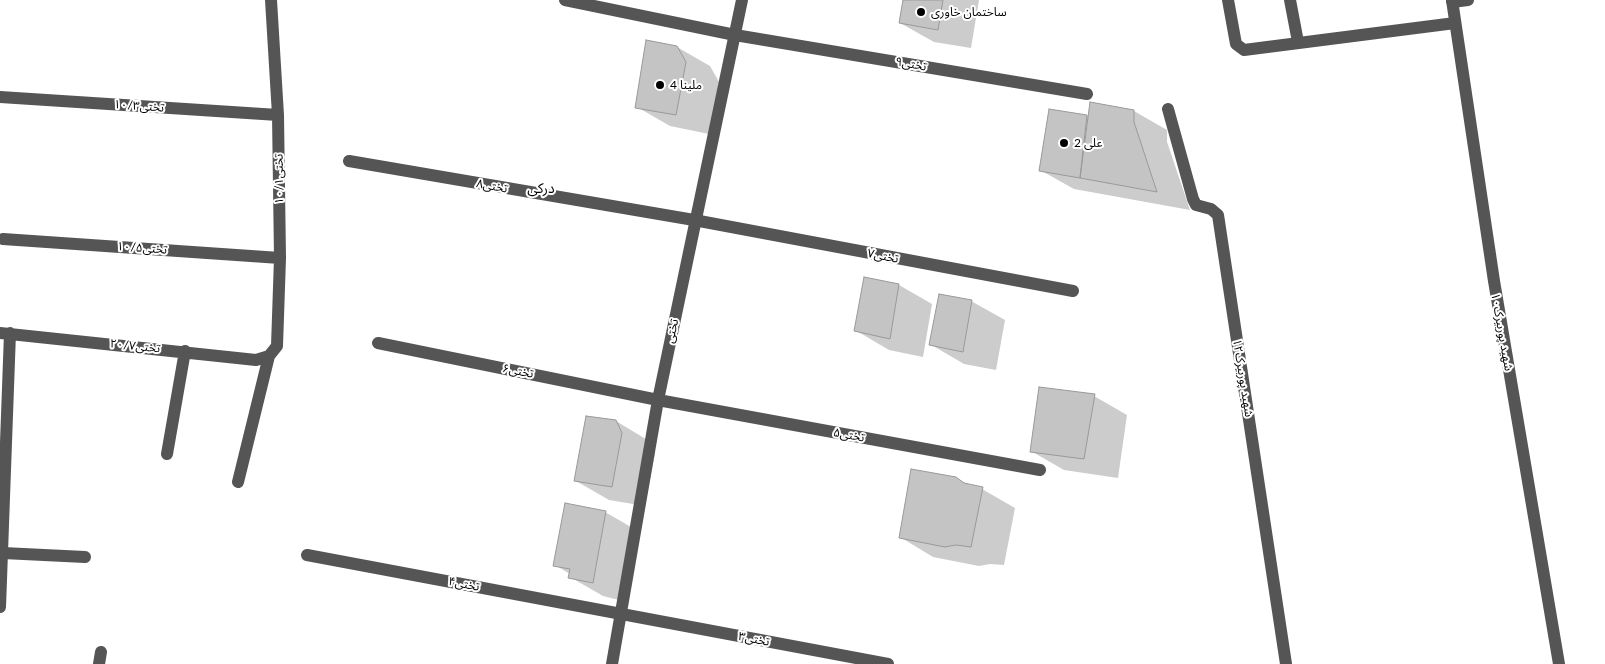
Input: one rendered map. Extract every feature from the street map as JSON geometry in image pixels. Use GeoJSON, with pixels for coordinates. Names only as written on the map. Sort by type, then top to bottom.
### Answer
{"type":"FeatureCollection","features":[{"type":"Feature","properties":{"kind":"street","name":"تختی۱۰/۱"},"geometry":{"type":"LineString","coordinates":[[238,482],[269,356],[277,346],[280,258],[278,115],[271,0]]}},
{"type":"Feature","properties":{"kind":"street","name":"تختی۹"},"geometry":{"type":"LineString","coordinates":[[565,0],[735,35],[1087,94]]}},
{"type":"Feature","properties":{"kind":"street","name":"تختی"},"geometry":{"type":"LineString","coordinates":[[612,664],[658,400],[694,220],[742,0]]}},
{"type":"Feature","properties":{"kind":"street"},"geometry":{"type":"LineString","coordinates":[[1228,0],[1236,44],[1244,50],[1455,23]]}},
{"type":"Feature","properties":{"kind":"street"},"geometry":{"type":"LineString","coordinates":[[1290,0],[1298,42]]}},
{"type":"Feature","properties":{"kind":"street"},"geometry":{"type":"LineString","coordinates":[[1452,1],[1468,0]]}},
{"type":"Feature","properties":{"kind":"street","name":"شهید پوربیرک۱۰"},"geometry":{"type":"LineString","coordinates":[[1452,1],[1494,281],[1559,664]]}},
{"type":"Feature","properties":{"kind":"street","name":"تختی۱۰/۳"},"geometry":{"type":"LineString","coordinates":[[0,97],[278,115]]}},
{"type":"Feature","properties":{"kind":"street","name":"شهید پوربیرک۱۲"},"geometry":{"type":"LineString","coordinates":[[1168,109],[1193,200],[1199,207],[1211,209],[1218,215],[1286,664]]}},
{"type":"Feature","properties":{"kind":"street","name":"تختی۸"},"geometry":{"type":"LineString","coordinates":[[349,161],[694,220]]}},
{"type":"Feature","properties":{"kind":"street","name":"تختی۷"},"geometry":{"type":"LineString","coordinates":[[694,220],[1073,291]]}},
{"type":"Feature","properties":{"kind":"street","name":"تختی۱۰/۵"},"geometry":{"type":"LineString","coordinates":[[3,239],[280,258]]}},
{"type":"Feature","properties":{"kind":"street"},"geometry":{"type":"LineString","coordinates":[[0,608],[3,553],[5,333]]}},
{"type":"Feature","properties":{"kind":"street","name":"تختی۲۰/۷"},"geometry":{"type":"LineString","coordinates":[[5,333],[256,360],[269,356]]}},
{"type":"Feature","properties":{"kind":"street","name":"تختی۶"},"geometry":{"type":"LineString","coordinates":[[378,343],[658,400]]}},
{"type":"Feature","properties":{"kind":"street"},"geometry":{"type":"LineString","coordinates":[[167,454],[185,351]]}},
{"type":"Feature","properties":{"kind":"street","name":"تختی۵"},"geometry":{"type":"LineString","coordinates":[[658,400],[1040,470]]}},
{"type":"Feature","properties":{"kind":"street"},"geometry":{"type":"LineString","coordinates":[[3,553],[86,557]]}},
{"type":"Feature","properties":{"kind":"street","name":"تختی۴"},"geometry":{"type":"LineString","coordinates":[[307,554],[620,614]]}},
{"type":"Feature","properties":{"kind":"street","name":"تختی۳"},"geometry":{"type":"LineString","coordinates":[[620,614],[888,664]]}},
{"type":"Feature","properties":{"kind":"building","name":"ساختمان خاوری"},"geometry":{"type":"Polygon","coordinates":[[[903,0],[943,0],[938,30],[899,23],[903,0]]]}},
{"type":"Feature","properties":{"kind":"building","name":"ملینا 4"},"geometry":{"type":"Polygon","coordinates":[[[646,40],[677,46],[686,62],[676,115],[635,108],[646,40]]]}},
{"type":"Feature","properties":{"kind":"building"},"geometry":{"type":"Polygon","coordinates":[[[1090,102],[1134,110],[1134,122],[1157,192],[1080,178],[1090,102]]]}},
{"type":"Feature","properties":{"kind":"building","name":"علی 2"},"geometry":{"type":"Polygon","coordinates":[[[1049,109],[1087,115],[1080,178],[1039,171],[1049,109]]]}},
{"type":"Feature","properties":{"kind":"building"},"geometry":{"type":"Polygon","coordinates":[[[864,277],[899,284],[890,339],[854,331],[864,277]]]}},
{"type":"Feature","properties":{"kind":"building"},"geometry":{"type":"Polygon","coordinates":[[[939,294],[972,300],[963,352],[929,345],[939,294]]]}},
{"type":"Feature","properties":{"kind":"building"},"geometry":{"type":"Polygon","coordinates":[[[1039,387],[1095,394],[1084,459],[1030,452],[1039,387]]]}},
{"type":"Feature","properties":{"kind":"building"},"geometry":{"type":"Polygon","coordinates":[[[586,416],[616,420],[622,433],[612,487],[574,481],[586,416]]]}},
{"type":"Feature","properties":{"kind":"building"},"geometry":{"type":"Polygon","coordinates":[[[911,469],[956,477],[964,483],[983,487],[971,547],[956,545],[945,547],[899,538],[911,469]]]}},
{"type":"Feature","properties":{"kind":"building"},"geometry":{"type":"Polygon","coordinates":[[[565,503],[606,511],[593,583],[568,578],[570,569],[553,566],[565,503]]]}},
{"type":"Feature","properties":{"kind":"place","name":"ساختمان خاوری"},"geometry":{"type":"Point","coordinates":[921,12]}},
{"type":"Feature","properties":{"kind":"place","name":"ملینا 4"},"geometry":{"type":"Point","coordinates":[660,85]}},
{"type":"Feature","properties":{"kind":"place","name":"علی 2"},"geometry":{"type":"Point","coordinates":[1064,143]}},
{"type":"Feature","properties":{"kind":"district","name":"درکی"},"geometry":{"type":"Point","coordinates":[541,188]}}]}
